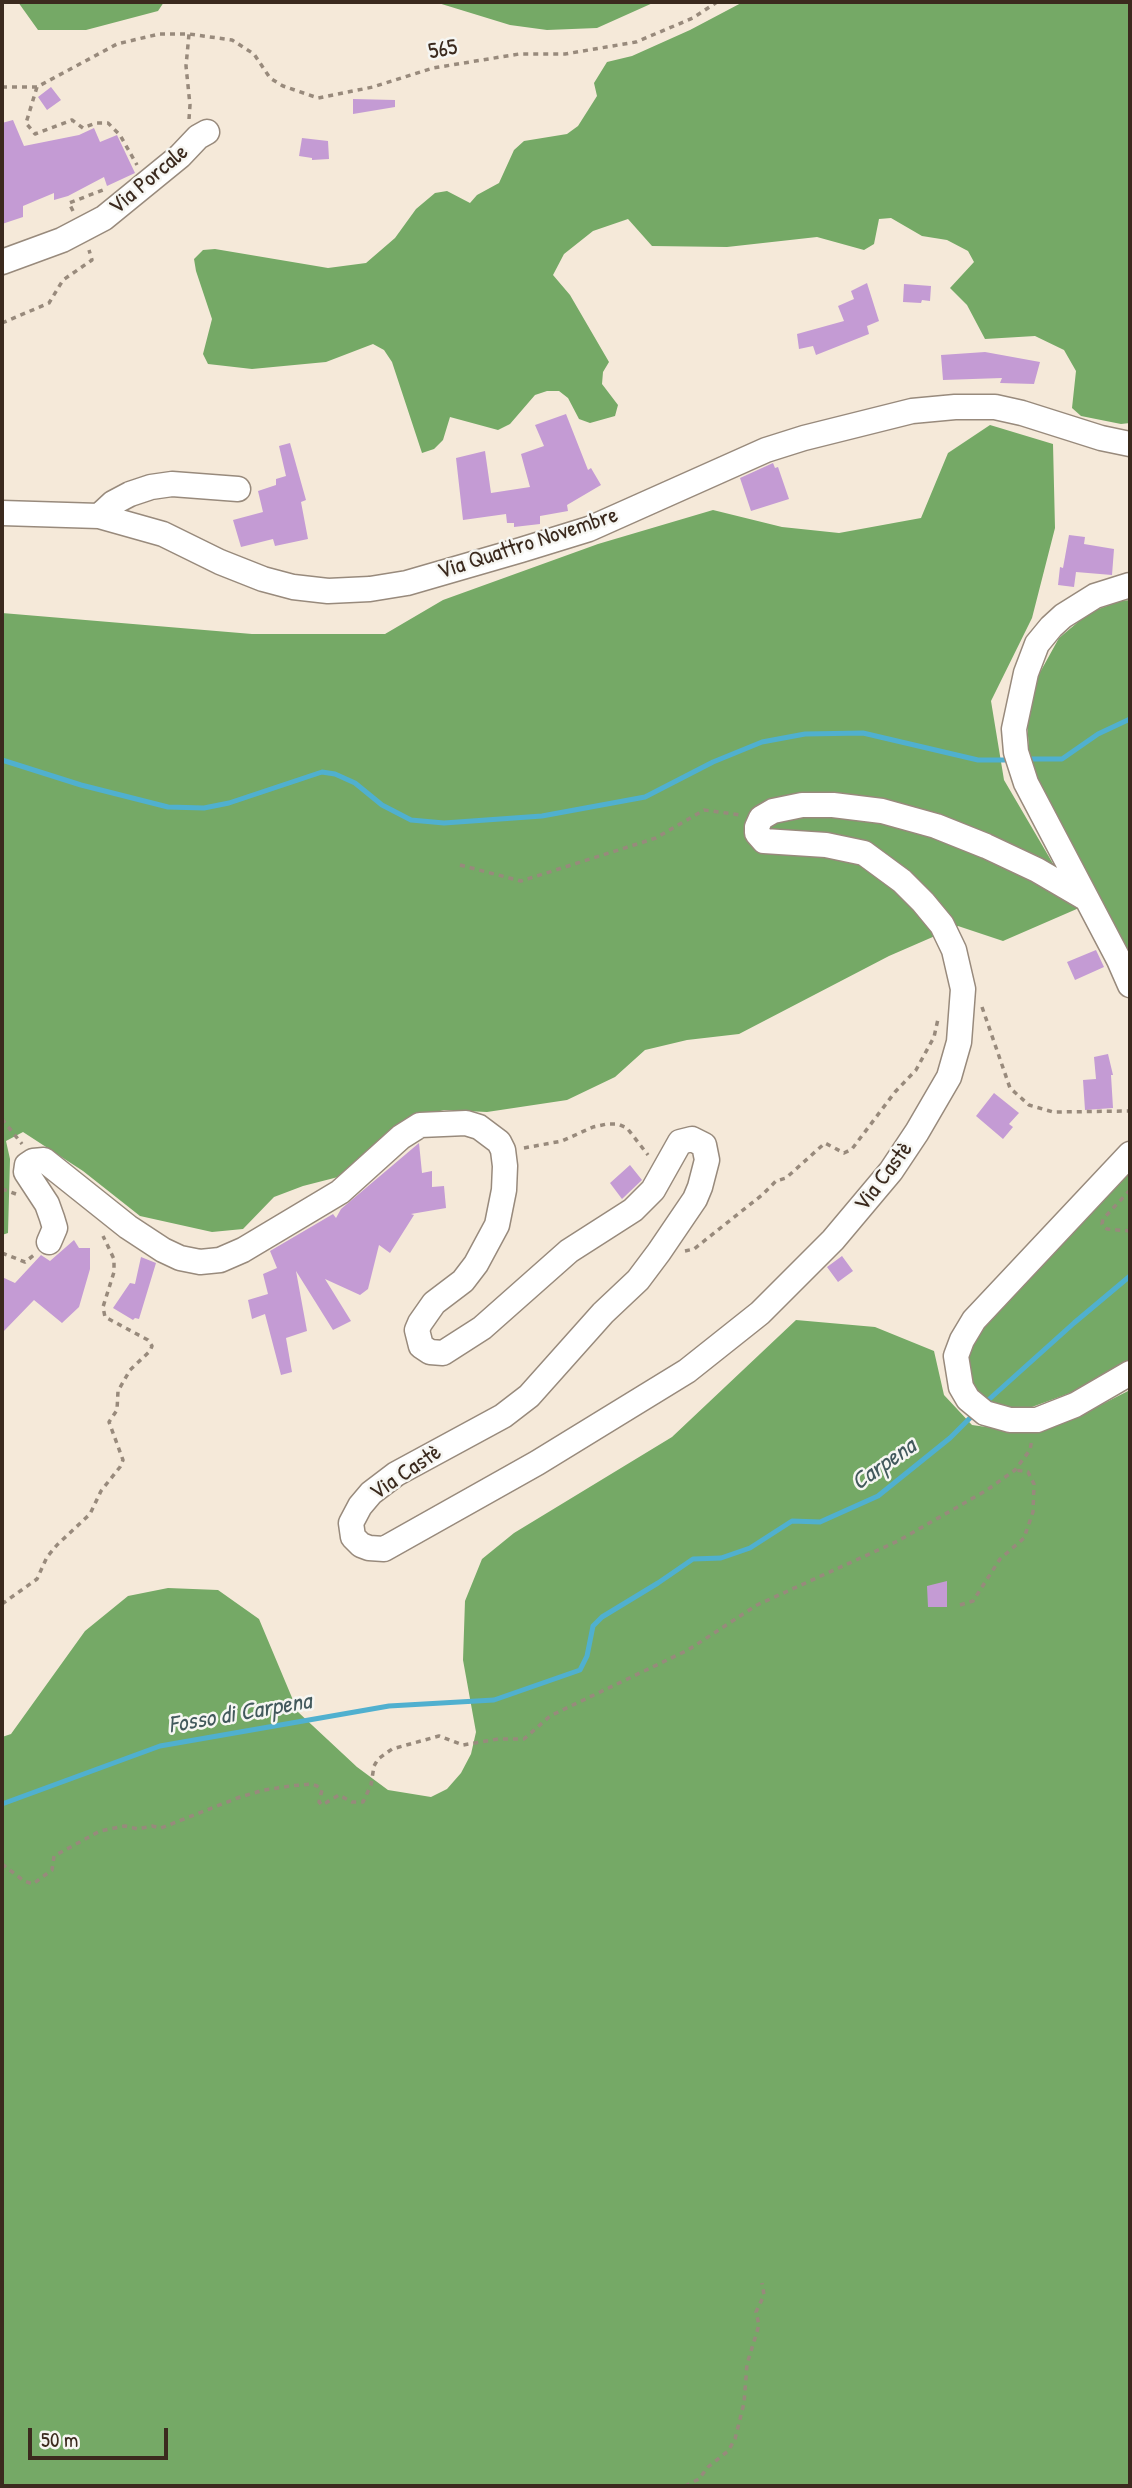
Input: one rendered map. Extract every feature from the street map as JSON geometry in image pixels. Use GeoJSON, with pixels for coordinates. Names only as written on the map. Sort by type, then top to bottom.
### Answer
{"type":"FeatureCollection","features":[{"type":"Feature","properties":{"kind":"street","name":"Via Porcale"},"geometry":{"type":"LineString","coordinates":[[2,262],[62,240],[104,218],[180,156],[202,134]]}},
{"type":"Feature","properties":{"kind":"street","name":"Via Quattro Novembre"},"geometry":{"type":"LineString","coordinates":[[2,513],[99,516],[163,534],[219,562],[263,579],[328,592],[407,583],[589,529],[766,450],[912,411],[995,407],[1130,444]]}},
{"type":"Feature","properties":{"kind":"street"},"geometry":{"type":"LineString","coordinates":[[99,516],[113,503],[151,487],[172,484],[238,489]]}},
{"type":"Feature","properties":{"kind":"street"},"geometry":{"type":"LineString","coordinates":[[1130,585],[1094,596],[1051,627],[1037,645],[1026,673],[1014,729],[1016,751],[1026,783],[1130,985]]}},
{"type":"Feature","properties":{"kind":"street"},"geometry":{"type":"LineString","coordinates":[[757,827],[761,818],[773,811],[802,805],[833,805],[883,811],[936,826],[986,846],[1037,870],[1085,898]]}},
{"type":"Feature","properties":{"kind":"street","name":"Via Castè"},"geometry":{"type":"LineString","coordinates":[[503,1150],[504,1190],[498,1225],[488,1245],[463,1281],[434,1303],[420,1323],[418,1337],[421,1346],[430,1352],[450,1350],[471,1336],[569,1251],[634,1210],[653,1189],[680,1142],[692,1139],[704,1145],[706,1160],[700,1188],[638,1280],[603,1313],[529,1396],[503,1416],[396,1474],[359,1506],[351,1523],[351,1531],[356,1542],[369,1548],[384,1549],[394,1545],[537,1463],[687,1371],[760,1313],[833,1240],[891,1171],[949,1077],[962,1025],[964,989],[954,950],[942,925],[923,902],[884,866],[864,853],[845,847],[764,841],[757,833],[757,827]]}},
{"type":"Feature","properties":{"kind":"street"},"geometry":{"type":"LineString","coordinates":[[49,1242],[55,1228],[52,1218],[47,1203],[26,1172],[27,1165],[33,1161],[44,1160],[128,1227],[163,1250],[180,1258],[200,1262],[220,1260],[243,1250],[340,1192],[401,1137],[419,1125],[455,1122],[479,1127],[499,1142],[503,1150]]}},
{"type":"Feature","properties":{"kind":"street"},"geometry":{"type":"LineString","coordinates":[[1130,1154],[974,1320],[956,1356],[959,1378],[976,1406],[1010,1420],[1037,1420],[1074,1405],[1130,1373]]}},
{"type":"Feature","properties":{"kind":"path","name":"565"},"geometry":{"type":"LineString","coordinates":[[189,34],[233,40],[254,54],[270,78],[282,86],[318,98],[373,87],[433,68],[519,54],[565,54],[636,42],[693,18],[717,2]]}},
{"type":"Feature","properties":{"kind":"path"},"geometry":{"type":"LineString","coordinates":[[2,87],[37,87],[117,44],[159,34],[189,34]]}},
{"type":"Feature","properties":{"kind":"path","name":"Via Porcale"},"geometry":{"type":"LineString","coordinates":[[189,34],[186,66],[190,105],[187,117],[202,134]]}},
{"type":"Feature","properties":{"kind":"path","name":"Via Porcale"},"geometry":{"type":"LineString","coordinates":[[37,87],[26,123],[35,134],[72,120],[83,128],[96,123],[108,123],[120,135],[143,174]]}},
{"type":"Feature","properties":{"kind":"path","name":"Via Porcale"},"geometry":{"type":"LineString","coordinates":[[82,230],[69,203],[106,188]]}},
{"type":"Feature","properties":{"kind":"path"},"geometry":{"type":"LineString","coordinates":[[2,323],[49,303],[62,280],[92,260],[82,230]]}},
{"type":"Feature","properties":{"kind":"path"},"geometry":{"type":"LineString","coordinates":[[460,865],[521,881],[656,838],[705,810],[741,814],[757,827]]}},
{"type":"Feature","properties":{"kind":"path"},"geometry":{"type":"LineString","coordinates":[[964,989],[975,997],[986,1012],[1010,1088],[1029,1105],[1052,1112],[1130,1111]]}},
{"type":"Feature","properties":{"kind":"path"},"geometry":{"type":"LineString","coordinates":[[659,1252],[675,1253],[694,1249],[776,1181],[786,1178],[825,1143],[844,1153],[848,1152],[916,1070],[934,1037],[939,1013],[950,1009],[962,1025]]}},
{"type":"Feature","properties":{"kind":"path"},"geometry":{"type":"LineString","coordinates":[[2,1119],[33,1161]]}},
{"type":"Feature","properties":{"kind":"path"},"geometry":{"type":"LineString","coordinates":[[503,1150],[562,1141],[593,1127],[618,1124],[627,1128],[647,1153],[653,1163],[657,1180]]}},
{"type":"Feature","properties":{"kind":"path"},"geometry":{"type":"LineString","coordinates":[[1130,1190],[1103,1219],[1102,1224],[1107,1229],[1130,1231]]}},
{"type":"Feature","properties":{"kind":"path"},"geometry":{"type":"LineString","coordinates":[[2,1604],[37,1579],[47,1557],[90,1514],[123,1460],[109,1422],[117,1410],[118,1391],[130,1370],[152,1346],[148,1340],[104,1317],[103,1307],[114,1272],[114,1259],[100,1230]]}},
{"type":"Feature","properties":{"kind":"path"},"geometry":{"type":"LineString","coordinates":[[2,1253],[25,1262],[49,1242]]}},
{"type":"Feature","properties":{"kind":"path"},"geometry":{"type":"LineString","coordinates":[[2,1864],[24,1881],[33,1884],[52,1870],[54,1856],[100,1831],[125,1826],[138,1829],[152,1826],[161,1828],[209,1808],[264,1790],[311,1784],[322,1790],[319,1802],[322,1805],[339,1795],[352,1802],[363,1802],[371,1785],[374,1766],[378,1759],[393,1749],[439,1736],[463,1745],[498,1739],[524,1739],[550,1716],[688,1650],[757,1605],[898,1541],[988,1490],[1016,1470],[1030,1450],[1037,1420]]}},
{"type":"Feature","properties":{"kind":"path"},"geometry":{"type":"LineString","coordinates":[[960,1605],[974,1601],[1000,1559],[1024,1538],[1033,1512],[1034,1483],[1028,1472],[1016,1470]]}},
{"type":"Feature","properties":{"kind":"path"},"geometry":{"type":"LineString","coordinates":[[685,2486],[699,2479],[708,2467],[728,2451],[735,2440],[744,2403],[747,2364],[759,2325],[757,2312],[764,2295],[762,2283]]}},
{"type":"Feature","properties":{"kind":"green space"},"geometry":{"type":"Polygon","coordinates":[[[18,2],[164,2],[158,11],[86,30],[38,30],[18,2]]]}},
{"type":"Feature","properties":{"kind":"green space"},"geometry":{"type":"Polygon","coordinates":[[[435,2],[655,2],[597,28],[547,30],[510,25],[435,2]]]}},
{"type":"Feature","properties":{"kind":"green space"},"geometry":{"type":"Polygon","coordinates":[[[743,2],[1130,2],[1130,423],[1121,424],[1081,416],[1072,408],[1076,371],[1064,350],[1035,336],[985,339],[967,305],[950,288],[974,262],[968,251],[947,240],[922,236],[891,218],[879,219],[874,244],[864,250],[817,237],[727,247],[652,246],[628,219],[593,231],[564,254],[553,275],[570,295],[609,362],[603,372],[602,384],[618,405],[615,416],[590,423],[579,419],[568,398],[559,391],[547,391],[535,395],[510,424],[498,430],[450,417],[443,440],[434,449],[422,453],[392,362],[384,350],[373,344],[326,362],[252,369],[208,364],[203,354],[212,319],[194,259],[203,250],[215,249],[328,268],[366,263],[395,238],[416,209],[435,193],[447,191],[470,203],[477,195],[499,183],[514,150],[524,141],[567,134],[578,126],[597,96],[594,83],[607,62],[632,56],[743,2]]]}},
{"type":"Feature","properties":{"kind":"green space"},"geometry":{"type":"Polygon","coordinates":[[[990,425],[1053,444],[1055,528],[1032,618],[991,701],[1004,780],[1079,908],[1003,941],[958,926],[889,956],[739,1034],[687,1040],[645,1050],[615,1077],[567,1100],[487,1112],[444,1110],[411,1119],[342,1176],[274,1197],[243,1229],[212,1232],[140,1216],[83,1171],[23,1132],[6,1141],[10,1159],[8,1233],[2,1235],[2,613],[252,634],[385,634],[443,600],[598,544],[713,510],[782,527],[839,533],[921,518],[948,453],[990,425]]]}},
{"type":"Feature","properties":{"kind":"green space"},"geometry":{"type":"Polygon","coordinates":[[[1130,600],[1130,962],[1037,779],[1029,751],[1027,721],[1038,676],[1059,638],[1090,612],[1130,600]]]}},
{"type":"Feature","properties":{"kind":"green space"},"geometry":{"type":"Polygon","coordinates":[[[1130,1169],[1130,1363],[1073,1392],[1021,1411],[993,1405],[977,1397],[965,1361],[977,1334],[1130,1169]]]}},
{"type":"Feature","properties":{"kind":"green space"},"geometry":{"type":"Polygon","coordinates":[[[796,1320],[875,1327],[934,1351],[944,1395],[972,1425],[1015,1431],[1081,1415],[1130,1390],[1130,2486],[2,2486],[2,1737],[11,1734],[85,1631],[128,1596],[168,1588],[218,1590],[259,1619],[298,1712],[357,1767],[388,1790],[431,1797],[447,1789],[461,1773],[471,1754],[476,1732],[463,1660],[465,1601],[482,1559],[514,1533],[672,1437],[796,1320]]]}},
{"type":"Feature","properties":{"kind":"building"},"geometry":{"type":"Polygon","coordinates":[[[51,87],[61,100],[47,110],[38,97],[51,87]]]}},
{"type":"Feature","properties":{"kind":"building"},"geometry":{"type":"Polygon","coordinates":[[[353,99],[395,100],[395,107],[353,114],[353,99]]]}},
{"type":"Feature","properties":{"kind":"building"},"geometry":{"type":"Polygon","coordinates":[[[13,120],[24,146],[79,135],[94,128],[100,142],[117,135],[135,173],[107,186],[104,177],[68,196],[54,200],[54,193],[23,206],[23,217],[2,224],[2,123],[13,120]]]}},
{"type":"Feature","properties":{"kind":"building"},"geometry":{"type":"Polygon","coordinates":[[[302,138],[328,141],[329,159],[312,160],[299,156],[302,138]]]}},
{"type":"Feature","properties":{"kind":"building"},"geometry":{"type":"Polygon","coordinates":[[[867,283],[879,321],[867,326],[869,334],[816,355],[813,346],[799,349],[797,334],[844,321],[838,306],[854,299],[851,291],[867,283]]]}},
{"type":"Feature","properties":{"kind":"building"},"geometry":{"type":"Polygon","coordinates":[[[904,284],[931,286],[930,301],[903,302],[904,284]]]}},
{"type":"Feature","properties":{"kind":"building"},"geometry":{"type":"Polygon","coordinates":[[[985,352],[1040,362],[1034,384],[1000,383],[1002,378],[943,380],[941,355],[985,352]]]}},
{"type":"Feature","properties":{"kind":"building"},"geometry":{"type":"Polygon","coordinates":[[[566,414],[588,470],[591,468],[601,485],[567,505],[568,511],[540,516],[540,524],[514,527],[514,523],[507,523],[506,514],[463,520],[456,458],[485,451],[491,493],[530,487],[521,454],[544,446],[535,425],[566,414]]]}},
{"type":"Feature","properties":{"kind":"building"},"geometry":{"type":"Polygon","coordinates":[[[290,443],[306,500],[301,502],[308,539],[275,546],[273,539],[241,547],[233,520],[263,512],[258,491],[276,485],[276,479],[286,476],[279,446],[290,443]]]}},
{"type":"Feature","properties":{"kind":"building"},"geometry":{"type":"Polygon","coordinates":[[[773,463],[775,468],[778,467],[789,499],[751,511],[740,478],[773,463]]]}},
{"type":"Feature","properties":{"kind":"building"},"geometry":{"type":"Polygon","coordinates":[[[1069,535],[1085,537],[1084,544],[1114,549],[1112,575],[1076,572],[1074,587],[1058,585],[1069,535]]]}},
{"type":"Feature","properties":{"kind":"building"},"geometry":{"type":"Polygon","coordinates":[[[1096,950],[1104,967],[1075,980],[1067,962],[1096,950]]]}},
{"type":"Feature","properties":{"kind":"building"},"geometry":{"type":"Polygon","coordinates":[[[1108,1054],[1113,1075],[1113,1108],[1085,1110],[1083,1080],[1096,1079],[1094,1057],[1108,1054]]]}},
{"type":"Feature","properties":{"kind":"building"},"geometry":{"type":"Polygon","coordinates":[[[994,1093],[1019,1113],[1009,1124],[1013,1127],[1003,1139],[976,1116],[994,1093]]]}},
{"type":"Feature","properties":{"kind":"building"},"geometry":{"type":"Polygon","coordinates":[[[419,1143],[422,1173],[432,1171],[432,1187],[444,1186],[446,1208],[411,1214],[414,1215],[390,1253],[379,1245],[368,1289],[360,1295],[325,1279],[351,1321],[333,1330],[296,1271],[307,1331],[286,1338],[292,1372],[281,1375],[265,1314],[252,1319],[248,1300],[268,1294],[263,1274],[277,1268],[270,1251],[333,1214],[336,1218],[341,1209],[419,1143]]]}},
{"type":"Feature","properties":{"kind":"building"},"geometry":{"type":"Polygon","coordinates":[[[630,1165],[642,1180],[622,1199],[610,1183],[630,1165]]]}},
{"type":"Feature","properties":{"kind":"building"},"geometry":{"type":"Polygon","coordinates":[[[74,1240],[79,1248],[90,1248],[90,1269],[79,1307],[62,1323],[34,1300],[2,1333],[2,1277],[15,1283],[41,1255],[50,1261],[74,1240]]]}},
{"type":"Feature","properties":{"kind":"building"},"geometry":{"type":"Polygon","coordinates":[[[842,1256],[853,1271],[838,1282],[827,1267],[842,1256]]]}},
{"type":"Feature","properties":{"kind":"building"},"geometry":{"type":"Polygon","coordinates":[[[141,1257],[156,1263],[139,1319],[133,1320],[113,1308],[130,1283],[135,1284],[141,1257]]]}},
{"type":"Feature","properties":{"kind":"building"},"geometry":{"type":"Polygon","coordinates":[[[947,1581],[947,1607],[928,1607],[927,1586],[947,1581]]]}},
{"type":"Feature","properties":{"kind":"waterway"},"geometry":{"type":"LineString","coordinates":[[1025,759],[1062,759],[1098,734],[1130,719]]}},
{"type":"Feature","properties":{"kind":"waterway"},"geometry":{"type":"LineString","coordinates":[[2,760],[81,785],[168,807],[204,808],[229,803],[322,772],[335,774],[355,783],[382,805],[411,820],[444,823],[542,816],[645,797],[713,762],[762,742],[805,734],[863,733],[978,760],[1012,760]]}},
{"type":"Feature","properties":{"kind":"waterway","name":"Carpena"},"geometry":{"type":"LineString","coordinates":[[985,1403],[1130,1276]]}},
{"type":"Feature","properties":{"kind":"waterway","name":"Carpena"},"geometry":{"type":"LineString","coordinates":[[2,1804],[160,1746],[389,1706],[494,1700],[580,1670],[587,1656],[593,1626],[602,1617],[693,1559],[721,1558],[750,1548],[792,1521],[820,1522],[878,1496],[950,1438],[976,1412]]}},
{"type":"Feature","properties":{"kind":"water label","name":"Fosso di Carpena"},"geometry":{"type":"Point","coordinates":[240,1714]}}]}
